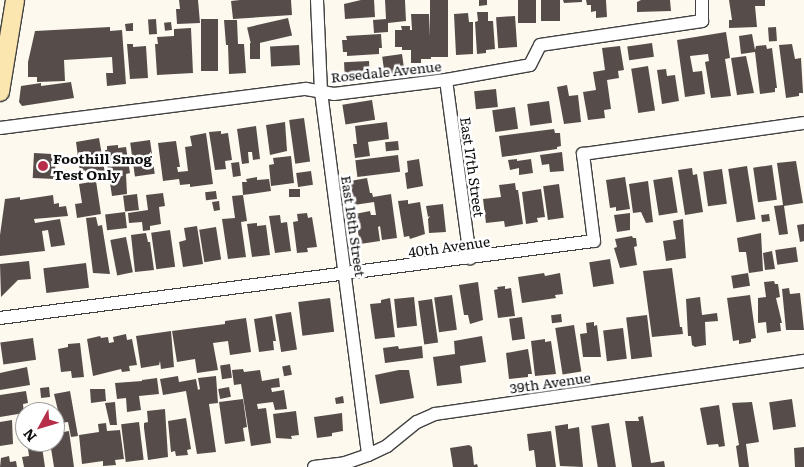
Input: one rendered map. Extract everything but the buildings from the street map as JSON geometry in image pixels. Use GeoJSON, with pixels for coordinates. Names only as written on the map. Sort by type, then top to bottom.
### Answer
{"type":"FeatureCollection","features":[{"type":"Feature","properties":{"kind":"main road"},"geometry":{"type":"LineString","coordinates":[[0,87],[15,0]]}},
{"type":"Feature","properties":{"kind":"street","name":"East 18th Street"},"geometry":{"type":"LineString","coordinates":[[317,0],[320,92],[346,274],[368,455]]}},
{"type":"Feature","properties":{"kind":"street","name":"Rosedale Avenue"},"geometry":{"type":"LineString","coordinates":[[0,128],[306,89],[334,94],[446,80],[530,65],[540,45],[702,21],[702,0]]}},
{"type":"Feature","properties":{"kind":"street","name":"East 17th Street"},"geometry":{"type":"LineString","coordinates":[[446,80],[470,258]]}},
{"type":"Feature","properties":{"kind":"street","name":"40th Avenue"},"geometry":{"type":"LineString","coordinates":[[0,318],[594,241],[583,154],[804,123]]}},
{"type":"Feature","properties":{"kind":"street","name":"39th Avenue"},"geometry":{"type":"LineString","coordinates":[[314,467],[346,463],[368,455],[387,446],[417,422],[435,414],[804,361]]}},
{"type":"Feature","properties":{"kind":"place","name":"Foothill Smog Test Only"},"geometry":{"type":"Point","coordinates":[43,166]}}]}
